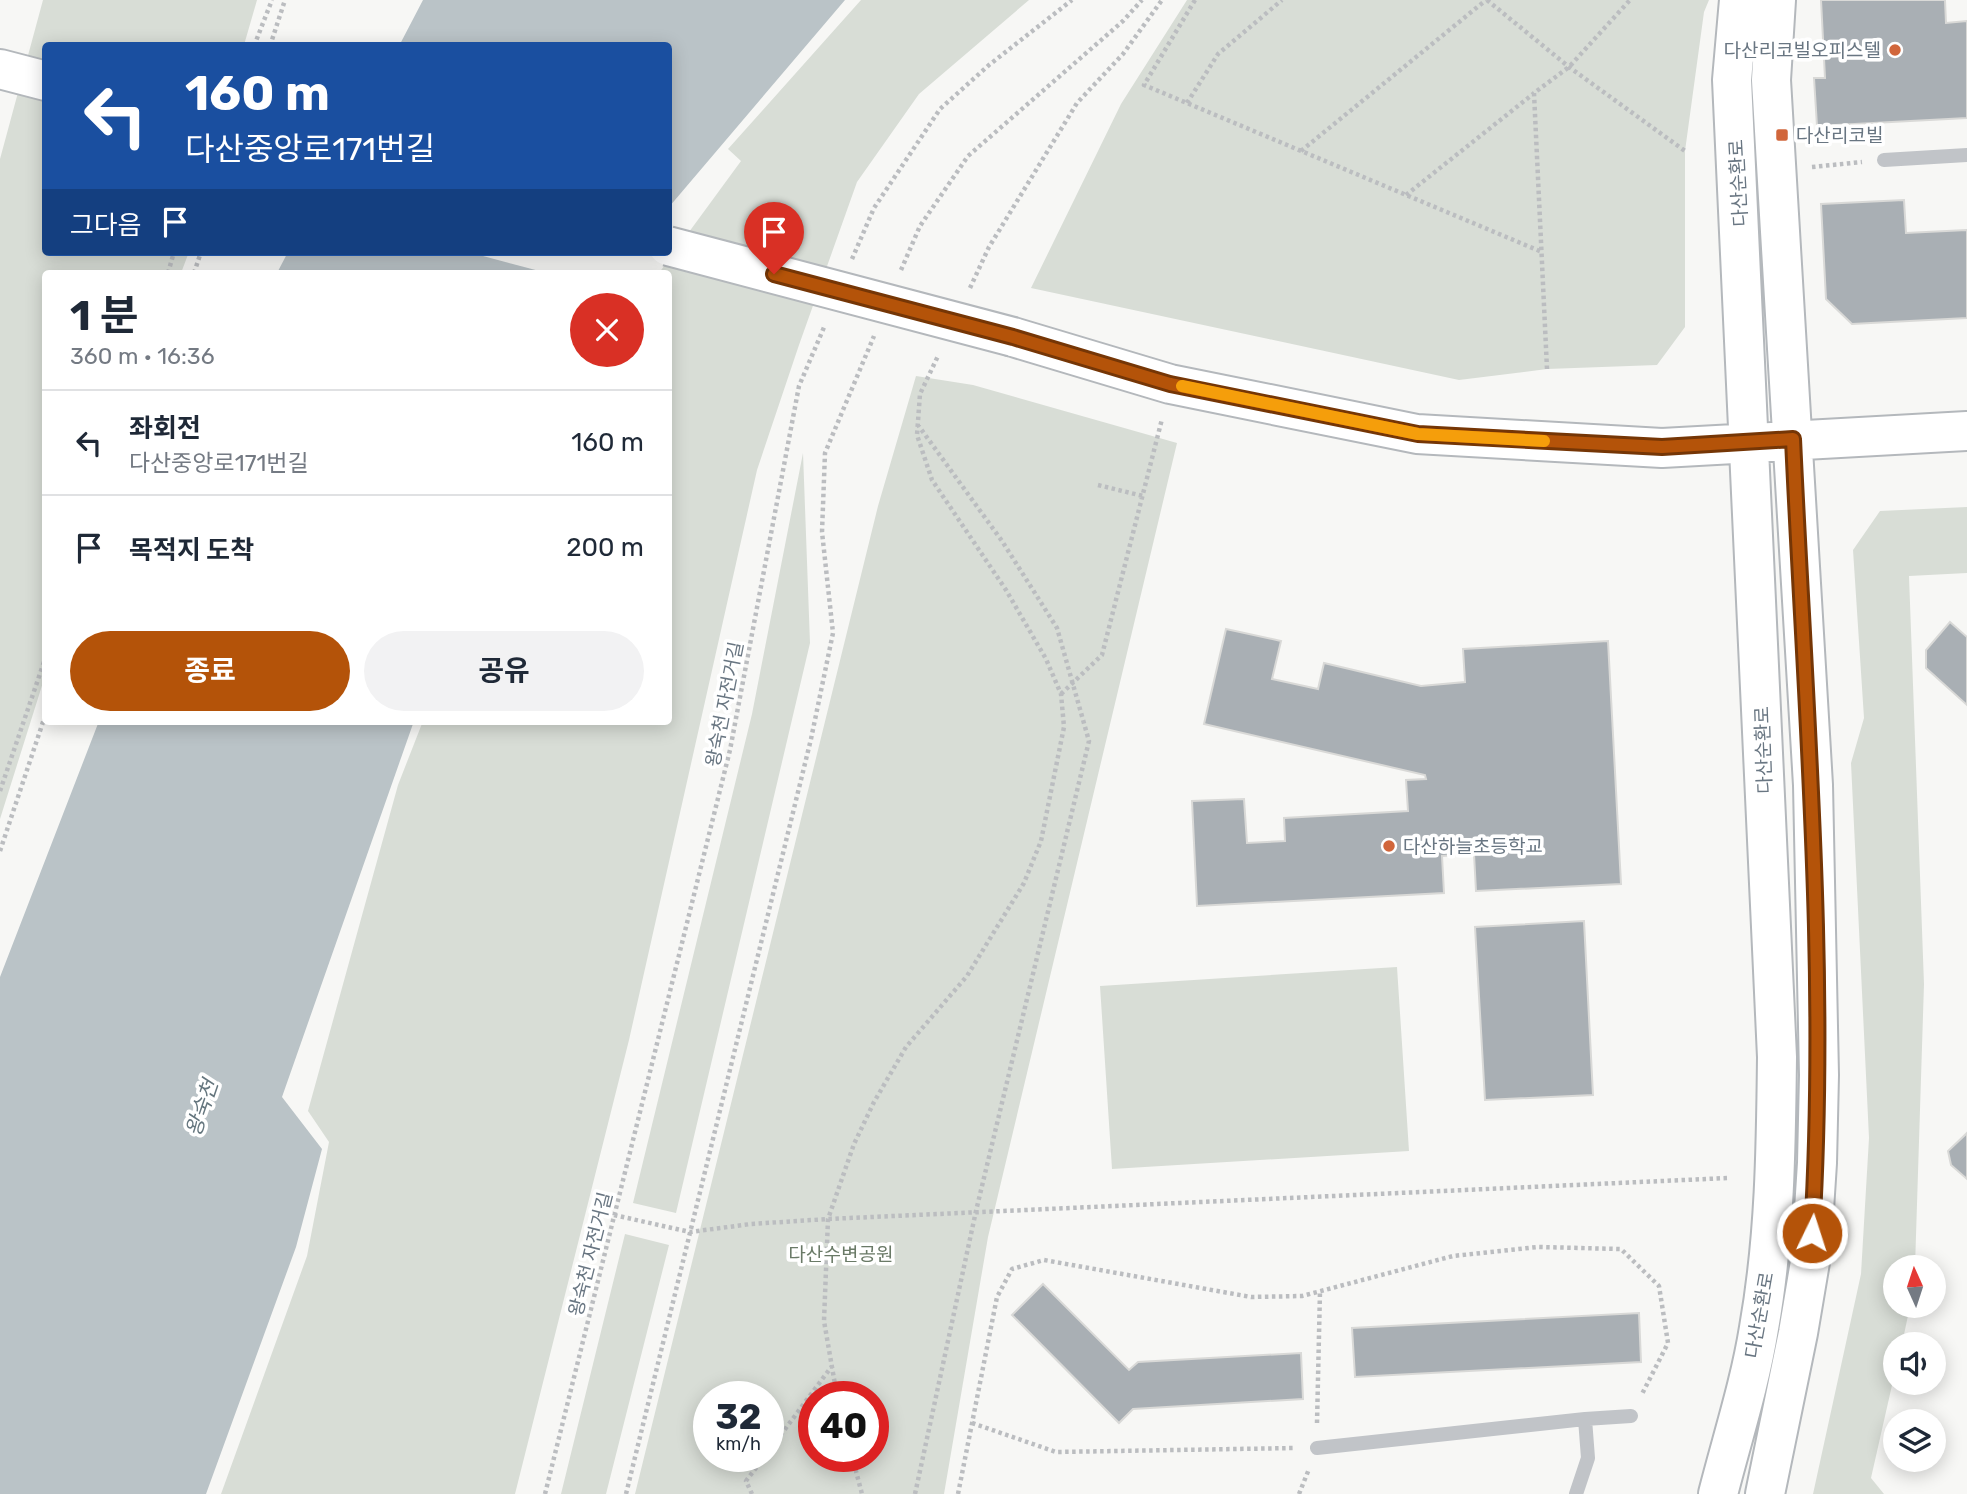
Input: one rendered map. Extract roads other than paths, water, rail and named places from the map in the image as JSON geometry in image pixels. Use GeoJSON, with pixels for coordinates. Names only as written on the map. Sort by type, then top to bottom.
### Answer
{"type":"FeatureCollection","features":[{"type":"Feature","properties":{"kind":"street","name":"다산순환로"},"geometry":{"type":"LineString","coordinates":[[1718,1494],[1759,1329],[1772,1228],[1776,1164],[1777,1057],[1732,80],[1739,0]]}},
{"type":"Feature","properties":{"kind":"street","name":"다산순환로"},"geometry":{"type":"LineString","coordinates":[[1765,1494],[1811,1256],[1818,1125],[1813,785],[1771,80],[1776,0]]}},
{"type":"Feature","properties":{"kind":"street"},"geometry":{"type":"LineString","coordinates":[[672,247],[1013,337],[1170,384],[1418,434],[1662,447],[1967,431]]}},
{"type":"Feature","properties":{"kind":"lane"},"geometry":{"type":"LineString","coordinates":[[1884,160],[1967,155]]}},
{"type":"Feature","properties":{"kind":"lane"},"geometry":{"type":"LineString","coordinates":[[1317,1448],[1631,1416]]}},
{"type":"Feature","properties":{"kind":"lane"},"geometry":{"type":"LineString","coordinates":[[1576,1494],[1588,1458],[1585,1419]]}},
{"type":"Feature","properties":{"kind":"water"},"geometry":{"type":"Polygon","coordinates":[[[423,0],[845,0],[672,203],[672,42],[401,42],[423,0]]]}},
{"type":"Feature","properties":{"kind":"water"},"geometry":{"type":"Polygon","coordinates":[[[286,256],[627,256],[615,270],[279,270],[286,256]]]}},
{"type":"Feature","properties":{"kind":"water","name":"왕숙천"},"geometry":{"type":"Polygon","coordinates":[[[97,725],[413,725],[282,1097],[322,1149],[296,1247],[206,1494],[0,1494],[0,977],[97,725]]]}},
{"type":"Feature","properties":{"kind":"place","name":"다산리코빌오피스텔"},"geometry":{"type":"Point","coordinates":[1895,50]}},
{"type":"Feature","properties":{"kind":"place","name":"다산리코빌"},"geometry":{"type":"Point","coordinates":[1782,135]}},
{"type":"Feature","properties":{"kind":"place","name":"다산하늘초등학교"},"geometry":{"type":"Point","coordinates":[1389,846]}},
{"type":"Feature","properties":{"kind":"park label","name":"다산수변공원"},"geometry":{"type":"Point","coordinates":[841,1254]}}]}
